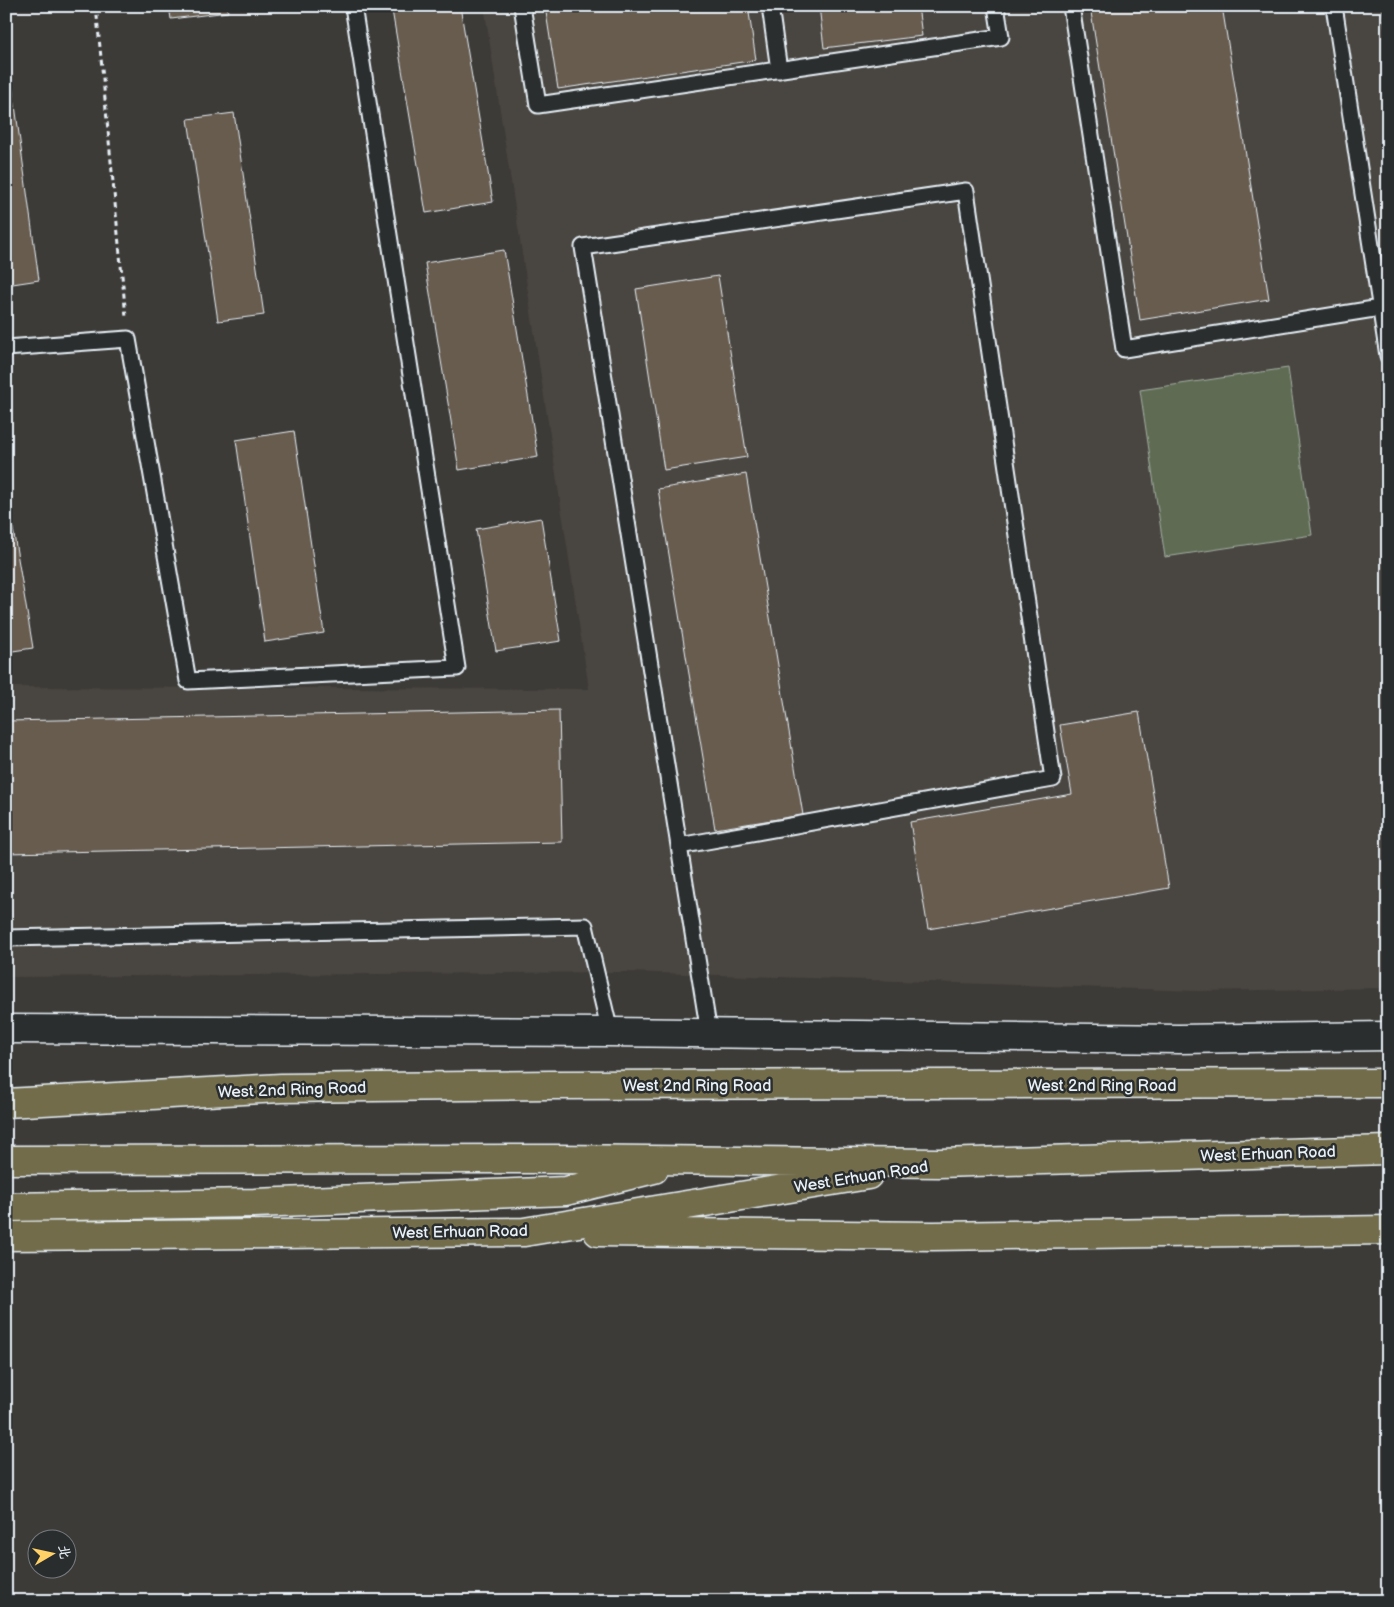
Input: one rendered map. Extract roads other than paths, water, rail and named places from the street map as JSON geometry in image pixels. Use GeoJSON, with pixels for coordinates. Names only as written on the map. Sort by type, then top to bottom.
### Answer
{"type":"FeatureCollection","features":[{"type":"Feature","properties":{"kind":"highway","name":"West 2nd Ring Road"},"geometry":{"type":"LineString","coordinates":[[6,1103],[281,1088],[552,1085],[1388,1084]]}},
{"type":"Feature","properties":{"kind":"highway","name":"West Erhuan Road"},"geometry":{"type":"LineString","coordinates":[[6,1160],[693,1160],[939,1163],[1388,1150]]}},
{"type":"Feature","properties":{"kind":"highway"},"geometry":{"type":"LineString","coordinates":[[6,1207],[264,1202],[566,1191],[693,1160]]}},
{"type":"Feature","properties":{"kind":"highway","name":"West Erhuan Road"},"geometry":{"type":"LineString","coordinates":[[6,1236],[524,1232],[939,1163]]}},
{"type":"Feature","properties":{"kind":"highway"},"geometry":{"type":"LineString","coordinates":[[524,1232],[933,1236],[1388,1230]]}},
{"type":"Feature","properties":{"kind":"street"},"geometry":{"type":"LineString","coordinates":[[6,1029],[610,1032],[1179,1039],[1388,1036]]}},
{"type":"Feature","properties":{"kind":"lane"},"geometry":{"type":"LineString","coordinates":[[6,348],[128,339],[188,681],[457,668],[353,6]]}},
{"type":"Feature","properties":{"kind":"lane"},"geometry":{"type":"LineString","coordinates":[[522,6],[538,105],[1001,37],[996,6]]}},
{"type":"Feature","properties":{"kind":"lane"},"geometry":{"type":"LineString","coordinates":[[770,6],[779,70]]}},
{"type":"Feature","properties":{"kind":"lane"},"geometry":{"type":"LineString","coordinates":[[1071,6],[1124,349],[1380,308]]}},
{"type":"Feature","properties":{"kind":"lane"},"geometry":{"type":"LineString","coordinates":[[1334,6],[1388,356]]}},
{"type":"Feature","properties":{"kind":"lane"},"geometry":{"type":"LineString","coordinates":[[678,846],[1053,779],[966,191],[583,247],[678,846],[708,1033]]}},
{"type":"Feature","properties":{"kind":"lane"},"geometry":{"type":"LineString","coordinates":[[6,938],[585,926],[610,1032]]}}]}
